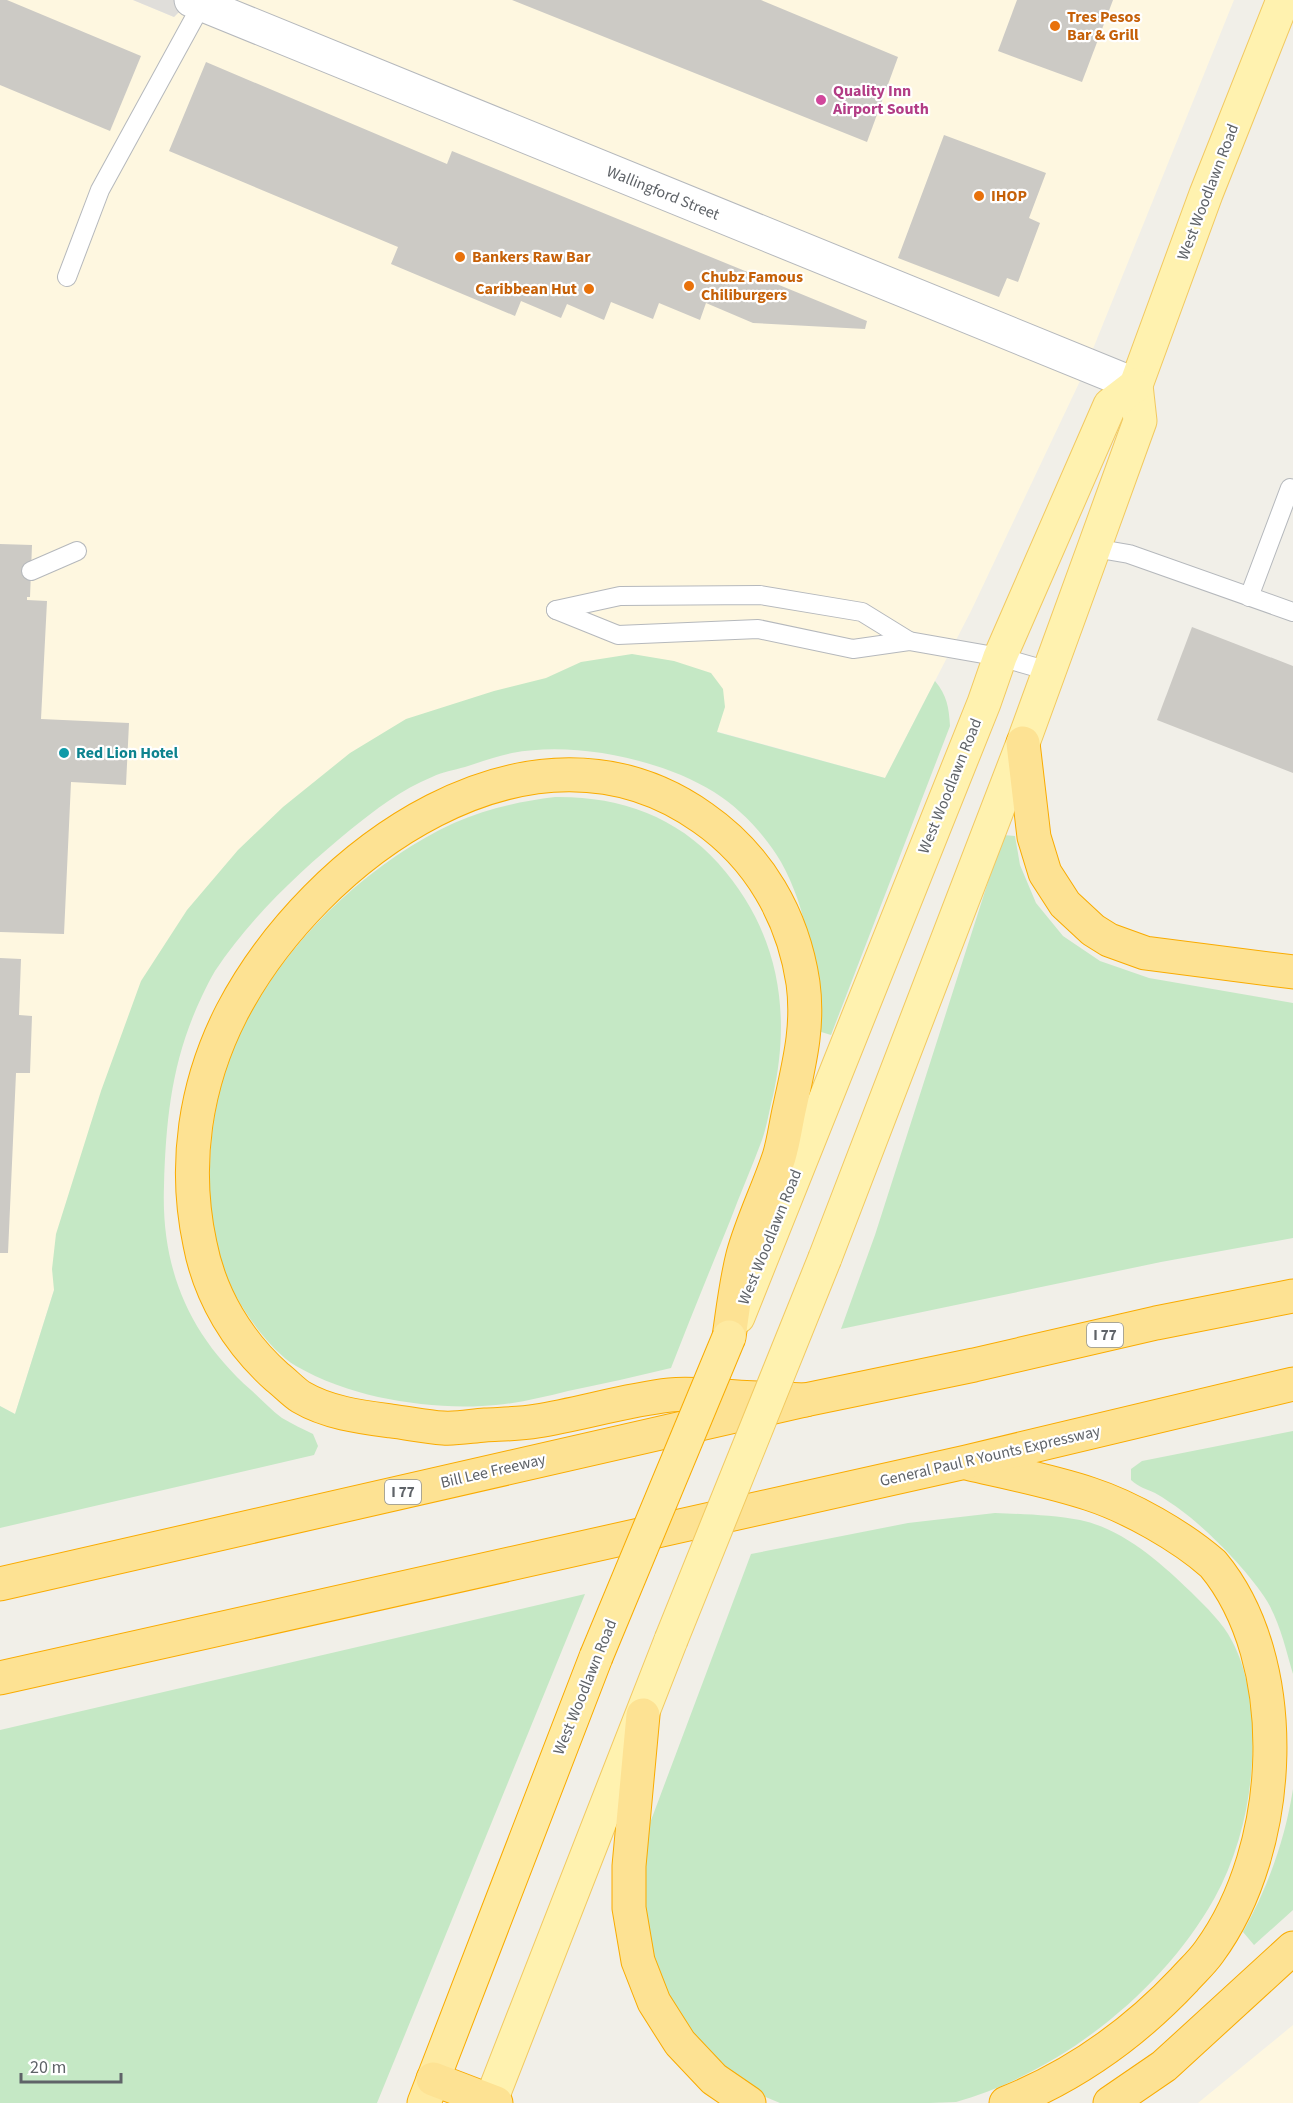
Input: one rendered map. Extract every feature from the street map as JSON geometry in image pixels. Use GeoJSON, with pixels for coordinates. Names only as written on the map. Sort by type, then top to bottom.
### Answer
{"type":"FeatureCollection","features":[{"type":"Feature","properties":{"kind":"highway"},"geometry":{"type":"LineString","coordinates":[[1023,742],[1034,837],[1045,873],[1065,904],[1093,930],[1109,940],[1144,953],[1293,972]]}},
{"type":"Feature","properties":{"kind":"highway"},"geometry":{"type":"LineString","coordinates":[[747,1274],[744,1251],[782,1144],[805,1037],[803,984],[791,932],[782,909],[757,868],[724,833],[685,805],[651,788],[602,777],[552,775],[526,778],[478,790],[448,803],[387,838],[333,881],[308,905],[265,958],[232,1011],[206,1080],[194,1132],[191,1186],[193,1214],[205,1268],[224,1312],[251,1351],[300,1396],[348,1415],[446,1428],[532,1422],[674,1394],[805,1400]]}},
{"type":"Feature","properties":{"kind":"highway","name":"West Woodlawn Road"},"geometry":{"type":"LineString","coordinates":[[428,2091],[596,1657],[729,1337],[747,1274]]}},
{"type":"Feature","properties":{"kind":"highway","name":"Bill Lee Freeway"},"geometry":{"type":"LineString","coordinates":[[0,1584],[805,1400],[1156,1323],[1293,1296]]}},
{"type":"Feature","properties":{"kind":"highway","name":"General Paul R Younts Expressway"},"geometry":{"type":"LineString","coordinates":[[0,1678],[966,1462],[1293,1384]]}},
{"type":"Feature","properties":{"kind":"highway"},"geometry":{"type":"LineString","coordinates":[[966,1462],[1090,1494],[1143,1517],[1192,1546],[1234,1587],[1259,1626],[1279,1690],[1281,1713],[1280,1762],[1270,1821],[1262,1850],[1238,1905],[1209,1953],[1161,2004],[1134,2028],[1077,2069],[1035,2092],[1006,2103]]}},
{"type":"Feature","properties":{"kind":"highway"},"geometry":{"type":"LineString","coordinates":[[643,1715],[629,1866],[628,1908],[638,1961],[654,2002],[680,2043],[714,2079],[749,2103]]}},
{"type":"Feature","properties":{"kind":"highway"},"geometry":{"type":"LineString","coordinates":[[1110,2103],[1164,2066],[1293,1948]]}},
{"type":"Feature","properties":{"kind":"highway"},"geometry":{"type":"LineString","coordinates":[[428,2091],[492,2102]]}},
{"type":"Feature","properties":{"kind":"main road","name":"West Woodlawn Road"},"geometry":{"type":"LineString","coordinates":[[492,2102],[671,1640],[825,1258],[1023,742],[1140,422],[1136,385],[1206,194],[1283,0]]}},
{"type":"Feature","properties":{"kind":"main road","name":"West Woodlawn Road"},"geometry":{"type":"LineString","coordinates":[[747,1274],[984,703],[1000,657],[1110,405],[1136,385]]}},
{"type":"Feature","properties":{"kind":"street","name":"Wallingford Street"},"geometry":{"type":"LineString","coordinates":[[199,1],[1136,385]]}},
{"type":"Feature","properties":{"kind":"lane"},"geometry":{"type":"LineString","coordinates":[[68,277],[100,190],[199,1]]}},
{"type":"Feature","properties":{"kind":"lane"},"geometry":{"type":"LineString","coordinates":[[1249,597],[1290,488],[1293,489]]}},
{"type":"Feature","properties":{"kind":"lane"},"geometry":{"type":"LineString","coordinates":[[1094,548],[1129,554],[1293,612]]}},
{"type":"Feature","properties":{"kind":"lane"},"geometry":{"type":"LineString","coordinates":[[31,571],[78,551]]}},
{"type":"Feature","properties":{"kind":"lane"},"geometry":{"type":"LineString","coordinates":[[909,641],[862,612],[760,595],[620,596],[556,610],[618,635],[758,630],[853,649],[909,641],[1000,657],[1049,671]]}},
{"type":"Feature","properties":{"kind":"shaded area"},"geometry":{"type":"Polygon","coordinates":[[[0,0],[133,0],[174,17],[191,0],[1234,0],[1080,381],[971,611],[885,778],[651,713],[558,706],[282,823],[54,1290],[15,1414],[0,1406],[0,0]]]}},
{"type":"Feature","properties":{"kind":"shaded area"},"geometry":{"type":"Polygon","coordinates":[[[133,0],[191,0],[174,17],[133,0]]]}},
{"type":"Feature","properties":{"kind":"shaded area"},"geometry":{"type":"Polygon","coordinates":[[[1293,2025],[1293,2103],[1198,2103],[1293,2025]]]}},
{"type":"Feature","properties":{"kind":"green space"},"geometry":{"type":"Polygon","coordinates":[[[632,654],[674,661],[711,673],[723,689],[725,707],[717,732],[885,778],[935,681],[942,691],[948,708],[950,726],[831,1035],[818,1031],[813,966],[805,923],[799,902],[781,862],[743,814],[714,792],[693,780],[669,770],[616,756],[589,751],[536,750],[500,756],[440,774],[399,794],[350,830],[295,878],[260,913],[229,951],[211,977],[192,1019],[177,1066],[169,1112],[164,1216],[174,1273],[183,1298],[195,1323],[229,1369],[278,1415],[313,1434],[318,1446],[314,1455],[0,1528],[0,1406],[15,1414],[54,1290],[52,1269],[56,1234],[101,1091],[141,981],[187,910],[238,850],[283,807],[350,753],[406,719],[494,691],[546,678],[581,662],[632,654]]]}},
{"type":"Feature","properties":{"kind":"green space"},"geometry":{"type":"Polygon","coordinates":[[[555,797],[601,800],[623,805],[665,821],[702,847],[718,863],[755,916],[767,943],[775,972],[780,1002],[781,1033],[779,1064],[762,1140],[671,1368],[525,1401],[482,1406],[443,1406],[404,1402],[368,1395],[336,1385],[296,1366],[270,1344],[241,1305],[222,1264],[211,1218],[210,1167],[215,1115],[228,1064],[244,1026],[265,990],[290,955],[318,922],[383,865],[418,842],[454,823],[504,806],[555,797]]]}},
{"type":"Feature","properties":{"kind":"green space"},"geometry":{"type":"Polygon","coordinates":[[[1003,835],[1015,836],[1020,865],[1036,903],[1063,936],[1100,961],[1149,978],[1293,1003],[1293,1238],[1161,1262],[841,1329],[875,1235],[1003,835]]]}},
{"type":"Feature","properties":{"kind":"green space"},"geometry":{"type":"Polygon","coordinates":[[[1293,1431],[1293,1674],[1276,1618],[1260,1590],[1204,1529],[1176,1506],[1131,1480],[1131,1469],[1142,1461],[1293,1431]]]}},
{"type":"Feature","properties":{"kind":"green space"},"geometry":{"type":"Polygon","coordinates":[[[995,1513],[1070,1518],[1096,1524],[1111,1531],[1126,1539],[1167,1570],[1208,1609],[1228,1634],[1243,1668],[1250,1700],[1253,1731],[1251,1778],[1236,1849],[1214,1899],[1192,1933],[1166,1966],[1137,1996],[1104,2024],[1069,2050],[1032,2071],[995,2089],[956,2102],[780,2103],[756,2093],[731,2076],[684,2030],[652,1967],[641,1894],[647,1831],[751,1554],[908,1523],[995,1513]]]}},
{"type":"Feature","properties":{"kind":"green space"},"geometry":{"type":"Polygon","coordinates":[[[585,1594],[377,2103],[0,2103],[0,1730],[585,1594]]]}},
{"type":"Feature","properties":{"kind":"green space"},"geometry":{"type":"Polygon","coordinates":[[[1293,1789],[1293,1910],[1254,1945],[1243,1932],[1274,1863],[1293,1789]]]}},
{"type":"Feature","properties":{"kind":"building"},"geometry":{"type":"Polygon","coordinates":[[[0,0],[7,0],[141,56],[110,131],[0,85],[0,0]]]}},
{"type":"Feature","properties":{"kind":"building","name":"Quality Inn Airport South"},"geometry":{"type":"Polygon","coordinates":[[[512,0],[761,0],[898,57],[867,142],[512,0]]]}},
{"type":"Feature","properties":{"kind":"building","name":"Tres Pesos Bar & Grill"},"geometry":{"type":"Polygon","coordinates":[[[1017,0],[1113,0],[1082,82],[998,51],[1017,0]]]}},
{"type":"Feature","properties":{"kind":"building"},"geometry":{"type":"Polygon","coordinates":[[[206,62],[447,164],[452,151],[867,321],[865,329],[753,323],[706,303],[700,320],[659,303],[653,319],[611,302],[604,320],[567,304],[561,318],[521,301],[515,316],[391,264],[398,247],[169,151],[206,62]]]}},
{"type":"Feature","properties":{"kind":"building","name":"IHOP"},"geometry":{"type":"Polygon","coordinates":[[[944,135],[1046,173],[1029,218],[1040,223],[1018,282],[1007,278],[999,297],[898,258],[944,135]]]}},
{"type":"Feature","properties":{"kind":"building","name":"Red Lion Hotel"},"geometry":{"type":"Polygon","coordinates":[[[0,544],[32,545],[30,597],[27,597],[27,600],[47,601],[41,719],[129,723],[126,785],[71,782],[64,934],[0,932],[0,544]]]}},
{"type":"Feature","properties":{"kind":"building"},"geometry":{"type":"Polygon","coordinates":[[[1192,627],[1293,666],[1293,773],[1157,720],[1192,627]]]}},
{"type":"Feature","properties":{"kind":"building"},"geometry":{"type":"Polygon","coordinates":[[[0,958],[21,959],[19,1015],[32,1016],[30,1073],[16,1073],[8,1253],[0,1253],[0,958]]]}},
{"type":"Feature","properties":{"kind":"place","name":"Tres Pesos Bar & Grill"},"geometry":{"type":"Point","coordinates":[1055,26]}},
{"type":"Feature","properties":{"kind":"place","name":"Quality Inn Airport South"},"geometry":{"type":"Point","coordinates":[821,100]}},
{"type":"Feature","properties":{"kind":"place","name":"IHOP"},"geometry":{"type":"Point","coordinates":[979,196]}},
{"type":"Feature","properties":{"kind":"place","name":"Bankers Raw Bar"},"geometry":{"type":"Point","coordinates":[460,257]}},
{"type":"Feature","properties":{"kind":"place","name":"Chubz Famous Chiliburgers"},"geometry":{"type":"Point","coordinates":[689,286]}},
{"type":"Feature","properties":{"kind":"place","name":"Caribbean Hut"},"geometry":{"type":"Point","coordinates":[589,289]}},
{"type":"Feature","properties":{"kind":"place","name":"Red Lion Hotel"},"geometry":{"type":"Point","coordinates":[64,753]}}]}
